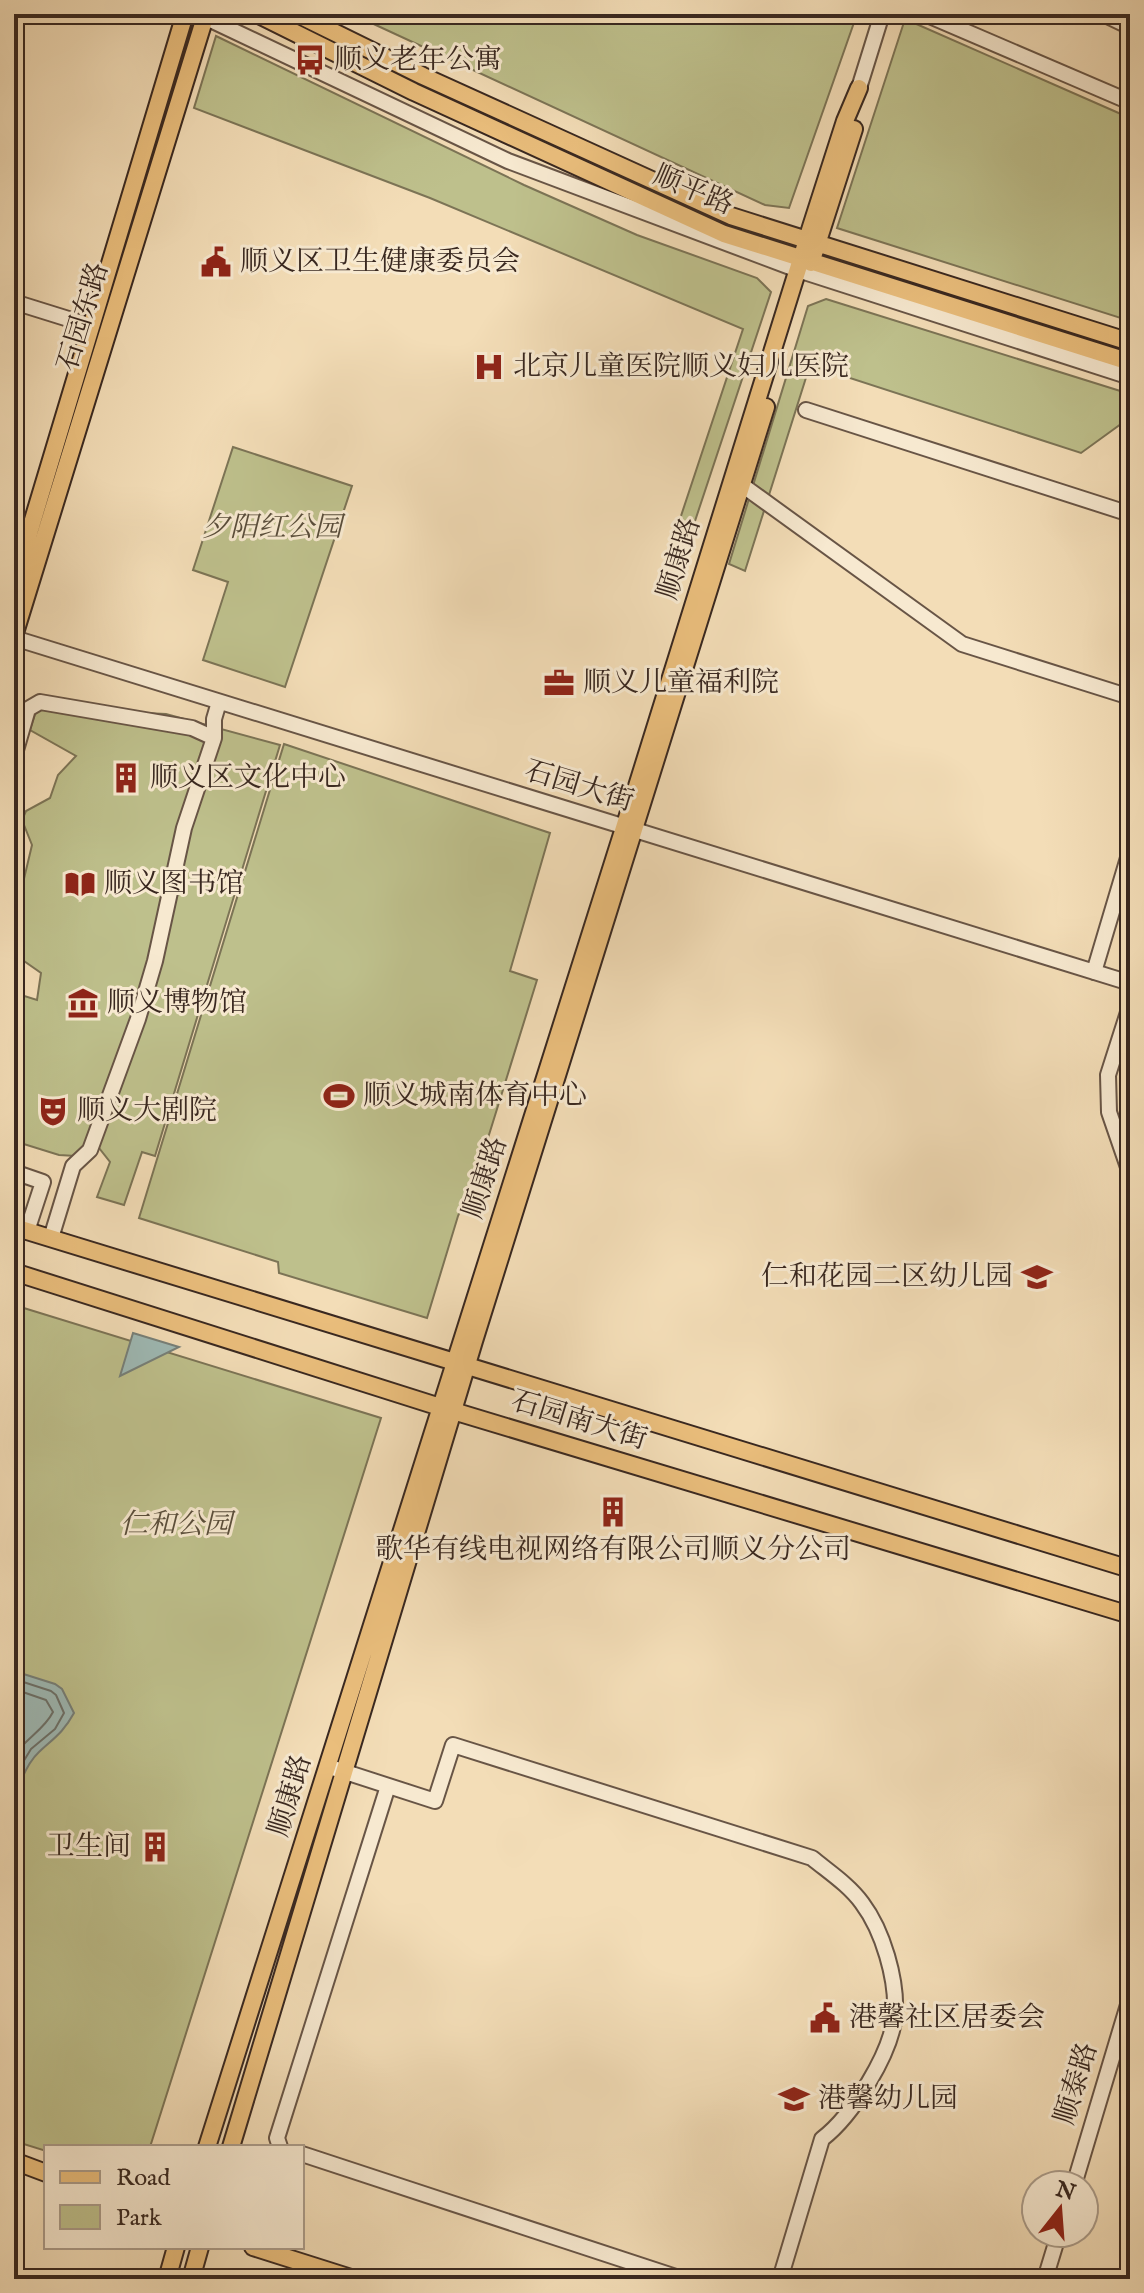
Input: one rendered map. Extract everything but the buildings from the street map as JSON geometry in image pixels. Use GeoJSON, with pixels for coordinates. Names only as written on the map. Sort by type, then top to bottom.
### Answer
{"type":"FeatureCollection","features":[{"type":"Feature","properties":{"kind":"main road","name":"石园东路"},"geometry":{"type":"LineString","coordinates":[[14,583],[185,14]]}},
{"type":"Feature","properties":{"kind":"main road","name":"顺平路"},"geometry":{"type":"LineString","coordinates":[[257,14],[414,92],[724,234],[1130,342]]}},
{"type":"Feature","properties":{"kind":"main road","name":"顺平路"},"geometry":{"type":"LineString","coordinates":[[297,14],[628,172],[731,216],[807,258],[1130,362]]}},
{"type":"Feature","properties":{"kind":"main road","name":"石园东路"},"geometry":{"type":"LineString","coordinates":[[14,637],[203,15]]}},
{"type":"Feature","properties":{"kind":"main road","name":"顺康路"},"geometry":{"type":"LineString","coordinates":[[630,830],[742,485],[845,121],[859,88]]}},
{"type":"Feature","properties":{"kind":"main road","name":"顺康路"},"geometry":{"type":"LineString","coordinates":[[232,2145],[345,1772],[462,1362],[807,258]]}},
{"type":"Feature","properties":{"kind":"main road","name":"石园南大街"},"geometry":{"type":"LineString","coordinates":[[20,1229],[1130,1569]]}},
{"type":"Feature","properties":{"kind":"main road","name":"石园南大街"},"geometry":{"type":"LineString","coordinates":[[14,1272],[448,1409],[1130,1615]]}},
{"type":"Feature","properties":{"kind":"main road","name":"顺康路"},"geometry":{"type":"LineString","coordinates":[[208,2145],[327,1766],[448,1409]]}},
{"type":"Feature","properties":{"kind":"main road"},"geometry":{"type":"LineString","coordinates":[[14,2161],[44,2172]]}},
{"type":"Feature","properties":{"kind":"main road"},"geometry":{"type":"LineString","coordinates":[[167,2279],[175,2249]]}},
{"type":"Feature","properties":{"kind":"main road"},"geometry":{"type":"LineString","coordinates":[[191,2279],[199,2249]]}},
{"type":"Feature","properties":{"kind":"main road"},"geometry":{"type":"LineString","coordinates":[[259,2249],[354,2279]]}},
{"type":"Feature","properties":{"kind":"street","name":"顺康路"},"geometry":{"type":"LineString","coordinates":[[859,88],[882,14]]}},
{"type":"Feature","properties":{"kind":"street"},"geometry":{"type":"LineString","coordinates":[[925,14],[1130,102]]}},
{"type":"Feature","properties":{"kind":"street"},"geometry":{"type":"LineString","coordinates":[[1103,14],[1130,27]]}},
{"type":"Feature","properties":{"kind":"street"},"geometry":{"type":"LineString","coordinates":[[203,15],[508,161],[807,258],[1130,377]]}},
{"type":"Feature","properties":{"kind":"street"},"geometry":{"type":"LineString","coordinates":[[14,302],[91,326]]}},
{"type":"Feature","properties":{"kind":"street"},"geometry":{"type":"LineString","coordinates":[[806,410],[1130,514]]}},
{"type":"Feature","properties":{"kind":"street"},"geometry":{"type":"LineString","coordinates":[[742,485],[962,644],[1130,697]]}},
{"type":"Feature","properties":{"kind":"street","name":"石园大街"},"geometry":{"type":"LineString","coordinates":[[14,637],[1130,983]]}},
{"type":"Feature","properties":{"kind":"street"},"geometry":{"type":"LineString","coordinates":[[192,728],[205,725],[217,702]]}},
{"type":"Feature","properties":{"kind":"street"},"geometry":{"type":"LineString","coordinates":[[51,1238],[73,1166],[90,1150],[138,1019],[155,961],[184,828],[214,738],[217,702]]}},
{"type":"Feature","properties":{"kind":"street"},"geometry":{"type":"LineString","coordinates":[[14,757],[28,709],[34,703],[192,728],[214,738]]}},
{"type":"Feature","properties":{"kind":"street"},"geometry":{"type":"LineString","coordinates":[[1097,973],[1130,851]]}},
{"type":"Feature","properties":{"kind":"street"},"geometry":{"type":"LineString","coordinates":[[1097,973],[1130,877]]}},
{"type":"Feature","properties":{"kind":"street"},"geometry":{"type":"LineString","coordinates":[[1130,1006],[1108,1075],[1109,1112],[1130,1173]]}},
{"type":"Feature","properties":{"kind":"street"},"geometry":{"type":"LineString","coordinates":[[14,1172],[67,1189]]}},
{"type":"Feature","properties":{"kind":"street"},"geometry":{"type":"LineString","coordinates":[[20,1229],[43,1182]]}},
{"type":"Feature","properties":{"kind":"street"},"geometry":{"type":"LineString","coordinates":[[327,1766],[435,1801],[453,1745],[812,1858],[848,1888],[863,1905],[882,1940],[892,1980],[895,2015],[873,2076],[837,2127],[822,2139],[780,2279]]}},
{"type":"Feature","properties":{"kind":"street"},"geometry":{"type":"LineString","coordinates":[[279,2145],[277,2138],[388,1786]]}},
{"type":"Feature","properties":{"kind":"street","name":"顺泰路"},"geometry":{"type":"LineString","coordinates":[[1079,2169],[1130,1998]]}},
{"type":"Feature","properties":{"kind":"street"},"geometry":{"type":"LineString","coordinates":[[304,2155],[682,2279]]}},
{"type":"Feature","properties":{"kind":"street"},"geometry":{"type":"LineString","coordinates":[[1045,2279],[1054,2249]]}},
{"type":"Feature","properties":{"kind":"green space"},"geometry":{"type":"Polygon","coordinates":[[[352,14],[857,14],[789,208],[765,205],[352,14]]]}},
{"type":"Feature","properties":{"kind":"green space"},"geometry":{"type":"Polygon","coordinates":[[[905,19],[1130,118],[1130,321],[837,228],[905,19]]]}},
{"type":"Feature","properties":{"kind":"green space"},"geometry":{"type":"Polygon","coordinates":[[[216,36],[524,185],[637,235],[757,278],[771,292],[693,527],[675,534],[743,329],[430,198],[194,108],[216,36]]]}},
{"type":"Feature","properties":{"kind":"green space"},"geometry":{"type":"Polygon","coordinates":[[[826,299],[1130,394],[1130,430],[1121,424],[1081,453],[810,365],[745,571],[729,564],[808,306],[826,299]]]}},
{"type":"Feature","properties":{"kind":"green space","name":"夕阳红公园"},"geometry":{"type":"Polygon","coordinates":[[[233,447],[352,486],[285,687],[203,660],[228,582],[193,570],[233,447]]]}},
{"type":"Feature","properties":{"kind":"green space"},"geometry":{"type":"Polygon","coordinates":[[[37,708],[166,714],[280,745],[155,1156],[142,1152],[124,1205],[97,1197],[110,1162],[99,1148],[85,1148],[76,1156],[59,1155],[14,1141],[14,1008],[18,994],[37,1000],[41,973],[14,954],[14,882],[23,883],[32,845],[22,820],[26,811],[50,798],[58,775],[76,756],[30,730],[37,708]]]}},
{"type":"Feature","properties":{"kind":"green space","name":"顺义城南体育中心"},"geometry":{"type":"Polygon","coordinates":[[[284,744],[550,833],[510,971],[537,980],[479,1167],[458,1216],[427,1318],[279,1273],[278,1262],[139,1218],[284,744]]]}},
{"type":"Feature","properties":{"kind":"green space","name":"仁和公园"},"geometry":{"type":"Polygon","coordinates":[[[14,1305],[381,1418],[151,2145],[44,2145],[44,2150],[14,2141],[14,1305]]]}},
{"type":"Feature","properties":{"kind":"water"},"geometry":{"type":"Polygon","coordinates":[[[133,1333],[179,1347],[120,1376],[133,1333]]]}},
{"type":"Feature","properties":{"kind":"water"},"geometry":{"type":"Polygon","coordinates":[[[14,1671],[55,1684],[62,1689],[74,1713],[62,1730],[30,1762],[14,1800],[14,1671]]]}},
{"type":"Feature","properties":{"kind":"place","name":"顺义老年公寓"},"geometry":{"type":"Point","coordinates":[310,60]}},
{"type":"Feature","properties":{"kind":"place","name":"顺义区卫生健康委员会"},"geometry":{"type":"Point","coordinates":[216,262]}},
{"type":"Feature","properties":{"kind":"place","name":"北京儿童医院顺义妇儿医院"},"geometry":{"type":"Point","coordinates":[489,367]}},
{"type":"Feature","properties":{"kind":"place","name":"顺义儿童福利院"},"geometry":{"type":"Point","coordinates":[559,683]}},
{"type":"Feature","properties":{"kind":"place","name":"顺义区文化中心"},"geometry":{"type":"Point","coordinates":[126,778]}},
{"type":"Feature","properties":{"kind":"place","name":"顺义图书馆"},"geometry":{"type":"Point","coordinates":[80,884]}},
{"type":"Feature","properties":{"kind":"place","name":"顺义博物馆"},"geometry":{"type":"Point","coordinates":[83,1003]}},
{"type":"Feature","properties":{"kind":"place","name":"顺义城南体育中心"},"geometry":{"type":"Point","coordinates":[339,1096]}},
{"type":"Feature","properties":{"kind":"place","name":"顺义大剧院"},"geometry":{"type":"Point","coordinates":[53,1111]}},
{"type":"Feature","properties":{"kind":"place","name":"仁和花园二区幼儿园"},"geometry":{"type":"Point","coordinates":[1037,1277]}},
{"type":"Feature","properties":{"kind":"place","name":"歌华有线电视网络有限公司顺义分公司"},"geometry":{"type":"Point","coordinates":[613,1512]}},
{"type":"Feature","properties":{"kind":"place","name":"卫生间"},"geometry":{"type":"Point","coordinates":[155,1847]}},
{"type":"Feature","properties":{"kind":"place","name":"港馨社区居委会"},"geometry":{"type":"Point","coordinates":[825,2018]}},
{"type":"Feature","properties":{"kind":"place","name":"港馨幼儿园"},"geometry":{"type":"Point","coordinates":[794,2099]}}]}
